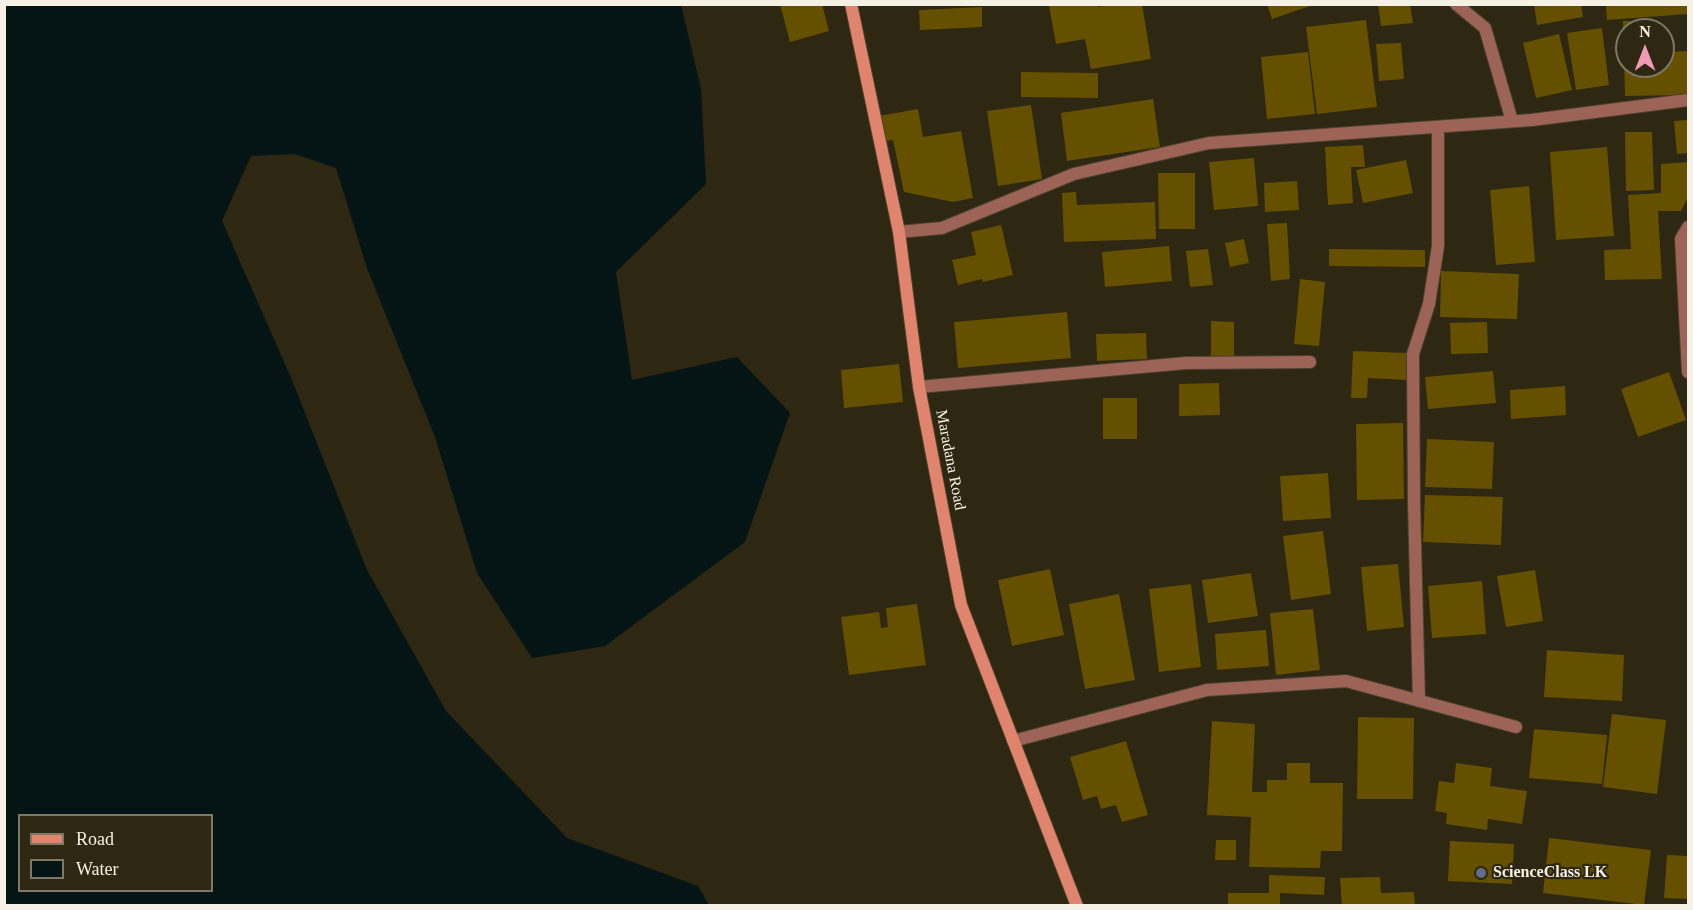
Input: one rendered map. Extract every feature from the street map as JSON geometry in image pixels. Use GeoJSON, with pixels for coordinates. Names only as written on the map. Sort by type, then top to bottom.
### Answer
{"type":"FeatureCollection","features":[{"type":"Feature","properties":{"kind":"street","name":"Maradana Road"},"geometry":{"type":"LineString","coordinates":[[851,4],[899,232],[919,387],[961,605],[1077,906]]}},
{"type":"Feature","properties":{"kind":"street"},"geometry":{"type":"LineString","coordinates":[[1456,4],[1485,28],[1512,122]]}},
{"type":"Feature","properties":{"kind":"street"},"geometry":{"type":"LineString","coordinates":[[899,232],[942,228],[1074,174],[1209,143],[1512,122],[1689,100]]}},
{"type":"Feature","properties":{"kind":"street"},"geometry":{"type":"LineString","coordinates":[[1419,701],[1413,354],[1429,304],[1438,246],[1438,127]]}},
{"type":"Feature","properties":{"kind":"street"},"geometry":{"type":"LineString","coordinates":[[1689,227],[1681,239],[1689,372]]}},
{"type":"Feature","properties":{"kind":"street"},"geometry":{"type":"LineString","coordinates":[[919,387],[1186,363],[1310,362]]}},
{"type":"Feature","properties":{"kind":"street"},"geometry":{"type":"LineString","coordinates":[[1013,741],[1207,690],[1346,681],[1516,727]]}},
{"type":"Feature","properties":{"kind":"water"},"geometry":{"type":"Polygon","coordinates":[[[5,4],[681,5],[701,89],[706,184],[616,272],[632,380],[737,357],[790,413],[745,542],[605,646],[532,658],[477,573],[435,437],[367,268],[336,168],[295,154],[251,156],[222,221],[292,380],[367,570],[446,711],[567,838],[698,886],[709,905],[5,905],[5,4]]]}},
{"type":"Feature","properties":{"kind":"building"},"geometry":{"type":"Polygon","coordinates":[[[780,4],[822,4],[829,31],[790,42],[780,4]]]}},
{"type":"Feature","properties":{"kind":"building"},"geometry":{"type":"Polygon","coordinates":[[[1114,4],[1142,4],[1151,59],[1091,69],[1085,39],[1056,44],[1049,6],[1098,5],[1098,7],[1114,4]]]}},
{"type":"Feature","properties":{"kind":"building"},"geometry":{"type":"Polygon","coordinates":[[[1267,4],[1313,4],[1313,5],[1272,19],[1267,4]]]}},
{"type":"Feature","properties":{"kind":"building"},"geometry":{"type":"Polygon","coordinates":[[[1378,4],[1410,4],[1413,23],[1381,26],[1378,4]]]}},
{"type":"Feature","properties":{"kind":"building"},"geometry":{"type":"Polygon","coordinates":[[[1534,4],[1581,4],[1583,17],[1537,25],[1534,4]]]}},
{"type":"Feature","properties":{"kind":"building"},"geometry":{"type":"Polygon","coordinates":[[[1606,4],[1688,4],[1688,14],[1607,20],[1606,4]]]}},
{"type":"Feature","properties":{"kind":"building"},"geometry":{"type":"Polygon","coordinates":[[[982,7],[982,27],[920,30],[919,10],[982,7]]]}},
{"type":"Feature","properties":{"kind":"building"},"geometry":{"type":"Polygon","coordinates":[[[1366,20],[1377,107],[1317,114],[1306,27],[1366,20]]]}},
{"type":"Feature","properties":{"kind":"building"},"geometry":{"type":"Polygon","coordinates":[[[1602,28],[1609,85],[1576,90],[1567,33],[1602,28]]]}},
{"type":"Feature","properties":{"kind":"building"},"geometry":{"type":"Polygon","coordinates":[[[1559,34],[1572,90],[1536,98],[1523,43],[1559,34]]]}},
{"type":"Feature","properties":{"kind":"building"},"geometry":{"type":"Polygon","coordinates":[[[1401,43],[1404,79],[1379,81],[1376,44],[1401,43]]]}},
{"type":"Feature","properties":{"kind":"building"},"geometry":{"type":"Polygon","coordinates":[[[1688,51],[1688,95],[1625,96],[1625,78],[1675,78],[1675,52],[1688,51]]]}},
{"type":"Feature","properties":{"kind":"building"},"geometry":{"type":"Polygon","coordinates":[[[1308,52],[1315,114],[1267,119],[1261,57],[1308,52]]]}},
{"type":"Feature","properties":{"kind":"building"},"geometry":{"type":"Polygon","coordinates":[[[1021,72],[1098,73],[1098,98],[1021,97],[1021,72]]]}},
{"type":"Feature","properties":{"kind":"building"},"geometry":{"type":"Polygon","coordinates":[[[1153,99],[1160,147],[1067,161],[1061,113],[1153,99]]]}},
{"type":"Feature","properties":{"kind":"building"},"geometry":{"type":"Polygon","coordinates":[[[1031,105],[1042,179],[998,186],[987,111],[1031,105]]]}},
{"type":"Feature","properties":{"kind":"building"},"geometry":{"type":"Polygon","coordinates":[[[918,109],[923,137],[961,131],[973,198],[953,202],[904,192],[893,140],[885,141],[879,116],[918,109]]]}},
{"type":"Feature","properties":{"kind":"building"},"geometry":{"type":"Polygon","coordinates":[[[1688,120],[1688,153],[1677,154],[1674,121],[1688,120]]]}},
{"type":"Feature","properties":{"kind":"building"},"geometry":{"type":"Polygon","coordinates":[[[1625,132],[1652,132],[1654,190],[1626,191],[1625,132]]]}},
{"type":"Feature","properties":{"kind":"building"},"geometry":{"type":"Polygon","coordinates":[[[1363,145],[1365,167],[1351,167],[1353,203],[1328,205],[1325,147],[1363,145]]]}},
{"type":"Feature","properties":{"kind":"building"},"geometry":{"type":"Polygon","coordinates":[[[1607,147],[1614,236],[1556,240],[1550,152],[1607,147]]]}},
{"type":"Feature","properties":{"kind":"building"},"geometry":{"type":"Polygon","coordinates":[[[1254,158],[1258,206],[1214,210],[1209,162],[1254,158]]]}},
{"type":"Feature","properties":{"kind":"building"},"geometry":{"type":"Polygon","coordinates":[[[1406,160],[1413,193],[1363,203],[1356,170],[1406,160]]]}},
{"type":"Feature","properties":{"kind":"building"},"geometry":{"type":"Polygon","coordinates":[[[1688,162],[1688,198],[1681,211],[1658,211],[1662,279],[1605,280],[1604,250],[1631,249],[1628,195],[1661,193],[1661,164],[1688,162]]]}},
{"type":"Feature","properties":{"kind":"building"},"geometry":{"type":"Polygon","coordinates":[[[1158,173],[1195,173],[1195,229],[1159,229],[1158,173]]]}},
{"type":"Feature","properties":{"kind":"building"},"geometry":{"type":"Polygon","coordinates":[[[1297,181],[1299,210],[1265,212],[1264,183],[1297,181]]]}},
{"type":"Feature","properties":{"kind":"building"},"geometry":{"type":"Polygon","coordinates":[[[1529,186],[1535,262],[1496,265],[1490,190],[1529,186]]]}},
{"type":"Feature","properties":{"kind":"building"},"geometry":{"type":"Polygon","coordinates":[[[1076,192],[1077,205],[1155,202],[1156,239],[1064,242],[1062,193],[1076,192]]]}},
{"type":"Feature","properties":{"kind":"building"},"geometry":{"type":"Polygon","coordinates":[[[1287,223],[1290,279],[1271,281],[1267,224],[1287,223]]]}},
{"type":"Feature","properties":{"kind":"building"},"geometry":{"type":"Polygon","coordinates":[[[1001,225],[1013,275],[958,285],[952,260],[976,255],[971,232],[1001,225]]]}},
{"type":"Feature","properties":{"kind":"building"},"geometry":{"type":"Polygon","coordinates":[[[1244,239],[1249,263],[1230,267],[1225,243],[1244,239]]]}},
{"type":"Feature","properties":{"kind":"building"},"geometry":{"type":"Polygon","coordinates":[[[1169,246],[1172,281],[1105,287],[1102,252],[1169,246]]]}},
{"type":"Feature","properties":{"kind":"building"},"geometry":{"type":"Polygon","coordinates":[[[1208,249],[1213,285],[1190,287],[1186,251],[1208,249]]]}},
{"type":"Feature","properties":{"kind":"building"},"geometry":{"type":"Polygon","coordinates":[[[1329,249],[1425,250],[1425,267],[1329,266],[1329,249]]]}},
{"type":"Feature","properties":{"kind":"building"},"geometry":{"type":"Polygon","coordinates":[[[1441,271],[1519,274],[1517,319],[1440,317],[1441,271]]]}},
{"type":"Feature","properties":{"kind":"building"},"geometry":{"type":"Polygon","coordinates":[[[1300,279],[1325,282],[1319,346],[1294,344],[1300,279]]]}},
{"type":"Feature","properties":{"kind":"building"},"geometry":{"type":"Polygon","coordinates":[[[1067,312],[1071,358],[958,368],[954,322],[1067,312]]]}},
{"type":"Feature","properties":{"kind":"building"},"geometry":{"type":"Polygon","coordinates":[[[1211,321],[1234,322],[1234,356],[1211,356],[1211,321]]]}},
{"type":"Feature","properties":{"kind":"building"},"geometry":{"type":"Polygon","coordinates":[[[1487,322],[1488,353],[1451,354],[1450,323],[1487,322]]]}},
{"type":"Feature","properties":{"kind":"building"},"geometry":{"type":"Polygon","coordinates":[[[1146,333],[1147,359],[1097,361],[1096,334],[1146,333]]]}},
{"type":"Feature","properties":{"kind":"building"},"geometry":{"type":"Polygon","coordinates":[[[1353,351],[1408,353],[1407,380],[1368,378],[1367,398],[1351,398],[1353,351]]]}},
{"type":"Feature","properties":{"kind":"building"},"geometry":{"type":"Polygon","coordinates":[[[899,364],[903,402],[844,408],[841,370],[899,364]]]}},
{"type":"Feature","properties":{"kind":"building"},"geometry":{"type":"Polygon","coordinates":[[[1493,371],[1496,403],[1428,409],[1425,377],[1493,371]]]}},
{"type":"Feature","properties":{"kind":"building"},"geometry":{"type":"Polygon","coordinates":[[[1669,372],[1686,420],[1638,437],[1621,389],[1669,372]]]}},
{"type":"Feature","properties":{"kind":"building"},"geometry":{"type":"Polygon","coordinates":[[[1219,383],[1220,415],[1179,416],[1179,384],[1219,383]]]}},
{"type":"Feature","properties":{"kind":"building"},"geometry":{"type":"Polygon","coordinates":[[[1565,386],[1566,415],[1511,419],[1510,390],[1565,386]]]}},
{"type":"Feature","properties":{"kind":"building"},"geometry":{"type":"Polygon","coordinates":[[[1103,398],[1137,398],[1137,439],[1103,439],[1103,398]]]}},
{"type":"Feature","properties":{"kind":"building"},"geometry":{"type":"Polygon","coordinates":[[[1403,423],[1404,499],[1357,500],[1356,424],[1403,423]]]}},
{"type":"Feature","properties":{"kind":"building"},"geometry":{"type":"Polygon","coordinates":[[[1427,439],[1494,442],[1492,489],[1425,487],[1427,439]]]}},
{"type":"Feature","properties":{"kind":"building"},"geometry":{"type":"Polygon","coordinates":[[[1328,473],[1331,518],[1283,521],[1280,476],[1328,473]]]}},
{"type":"Feature","properties":{"kind":"building"},"geometry":{"type":"Polygon","coordinates":[[[1425,495],[1503,497],[1501,545],[1423,542],[1425,495]]]}},
{"type":"Feature","properties":{"kind":"building"},"geometry":{"type":"Polygon","coordinates":[[[1323,531],[1331,594],[1291,600],[1283,536],[1323,531]]]}},
{"type":"Feature","properties":{"kind":"building"},"geometry":{"type":"Polygon","coordinates":[[[1398,564],[1404,627],[1367,631],[1361,567],[1398,564]]]}},
{"type":"Feature","properties":{"kind":"building"},"geometry":{"type":"Polygon","coordinates":[[[1050,569],[1064,635],[1012,646],[998,580],[1050,569]]]}},
{"type":"Feature","properties":{"kind":"building"},"geometry":{"type":"Polygon","coordinates":[[[1535,570],[1543,621],[1506,627],[1497,576],[1535,570]]]}},
{"type":"Feature","properties":{"kind":"building"},"geometry":{"type":"Polygon","coordinates":[[[1251,573],[1258,616],[1208,623],[1202,580],[1251,573]]]}},
{"type":"Feature","properties":{"kind":"building"},"geometry":{"type":"Polygon","coordinates":[[[1482,581],[1486,634],[1432,638],[1428,586],[1482,581]]]}},
{"type":"Feature","properties":{"kind":"building"},"geometry":{"type":"Polygon","coordinates":[[[1191,584],[1201,667],[1159,672],[1149,589],[1191,584]]]}},
{"type":"Feature","properties":{"kind":"building"},"geometry":{"type":"Polygon","coordinates":[[[1119,594],[1135,680],[1085,689],[1069,604],[1119,594]]]}},
{"type":"Feature","properties":{"kind":"building"},"geometry":{"type":"Polygon","coordinates":[[[917,604],[926,665],[849,675],[841,617],[879,612],[881,628],[888,627],[886,608],[917,604]]]}},
{"type":"Feature","properties":{"kind":"building"},"geometry":{"type":"Polygon","coordinates":[[[1313,609],[1320,670],[1276,675],[1270,613],[1313,609]]]}},
{"type":"Feature","properties":{"kind":"building"},"geometry":{"type":"Polygon","coordinates":[[[1266,630],[1269,666],[1217,670],[1215,634],[1266,630]]]}},
{"type":"Feature","properties":{"kind":"building"},"geometry":{"type":"Polygon","coordinates":[[[1547,650],[1624,655],[1622,701],[1544,697],[1547,650]]]}},
{"type":"Feature","properties":{"kind":"building"},"geometry":{"type":"Polygon","coordinates":[[[1612,714],[1666,720],[1657,794],[1603,787],[1612,714]]]}},
{"type":"Feature","properties":{"kind":"building"},"geometry":{"type":"Polygon","coordinates":[[[1358,717],[1414,718],[1413,799],[1357,799],[1358,717]]]}},
{"type":"Feature","properties":{"kind":"building"},"geometry":{"type":"Polygon","coordinates":[[[1212,721],[1255,724],[1252,792],[1267,792],[1267,780],[1287,780],[1287,763],[1310,763],[1310,783],[1343,783],[1342,851],[1321,851],[1320,868],[1249,867],[1251,817],[1207,815],[1212,721]]]}},
{"type":"Feature","properties":{"kind":"building"},"geometry":{"type":"Polygon","coordinates":[[[1534,729],[1607,735],[1602,784],[1529,778],[1534,729]]]}},
{"type":"Feature","properties":{"kind":"building"},"geometry":{"type":"Polygon","coordinates":[[[1126,741],[1148,815],[1122,822],[1116,805],[1101,809],[1097,796],[1083,800],[1070,757],[1126,741]]]}},
{"type":"Feature","properties":{"kind":"building"},"geometry":{"type":"Polygon","coordinates":[[[1456,763],[1492,768],[1490,786],[1527,791],[1522,824],[1488,819],[1487,830],[1446,824],[1447,813],[1435,811],[1439,781],[1454,783],[1456,763]]]}},
{"type":"Feature","properties":{"kind":"building"},"geometry":{"type":"Polygon","coordinates":[[[1549,838],[1651,850],[1644,905],[1543,893],[1549,838]]]}},
{"type":"Feature","properties":{"kind":"building"},"geometry":{"type":"Polygon","coordinates":[[[1216,840],[1236,840],[1236,860],[1215,860],[1216,840]]]}},
{"type":"Feature","properties":{"kind":"building"},"geometry":{"type":"Polygon","coordinates":[[[1450,841],[1514,844],[1512,884],[1448,881],[1450,841]]]}},
{"type":"Feature","properties":{"kind":"building"},"geometry":{"type":"Polygon","coordinates":[[[1667,855],[1688,856],[1688,899],[1664,898],[1667,855]]]}},
{"type":"Feature","properties":{"kind":"building"},"geometry":{"type":"Polygon","coordinates":[[[1269,875],[1325,877],[1324,895],[1280,893],[1280,906],[1228,906],[1228,893],[1269,893],[1269,875]]]}},
{"type":"Feature","properties":{"kind":"building"},"geometry":{"type":"Polygon","coordinates":[[[1380,877],[1381,893],[1414,892],[1415,906],[1342,906],[1340,878],[1380,877]]]}},
{"type":"Feature","properties":{"kind":"place","name":"ScienceClass LK"},"geometry":{"type":"Point","coordinates":[1481,873]}}]}
